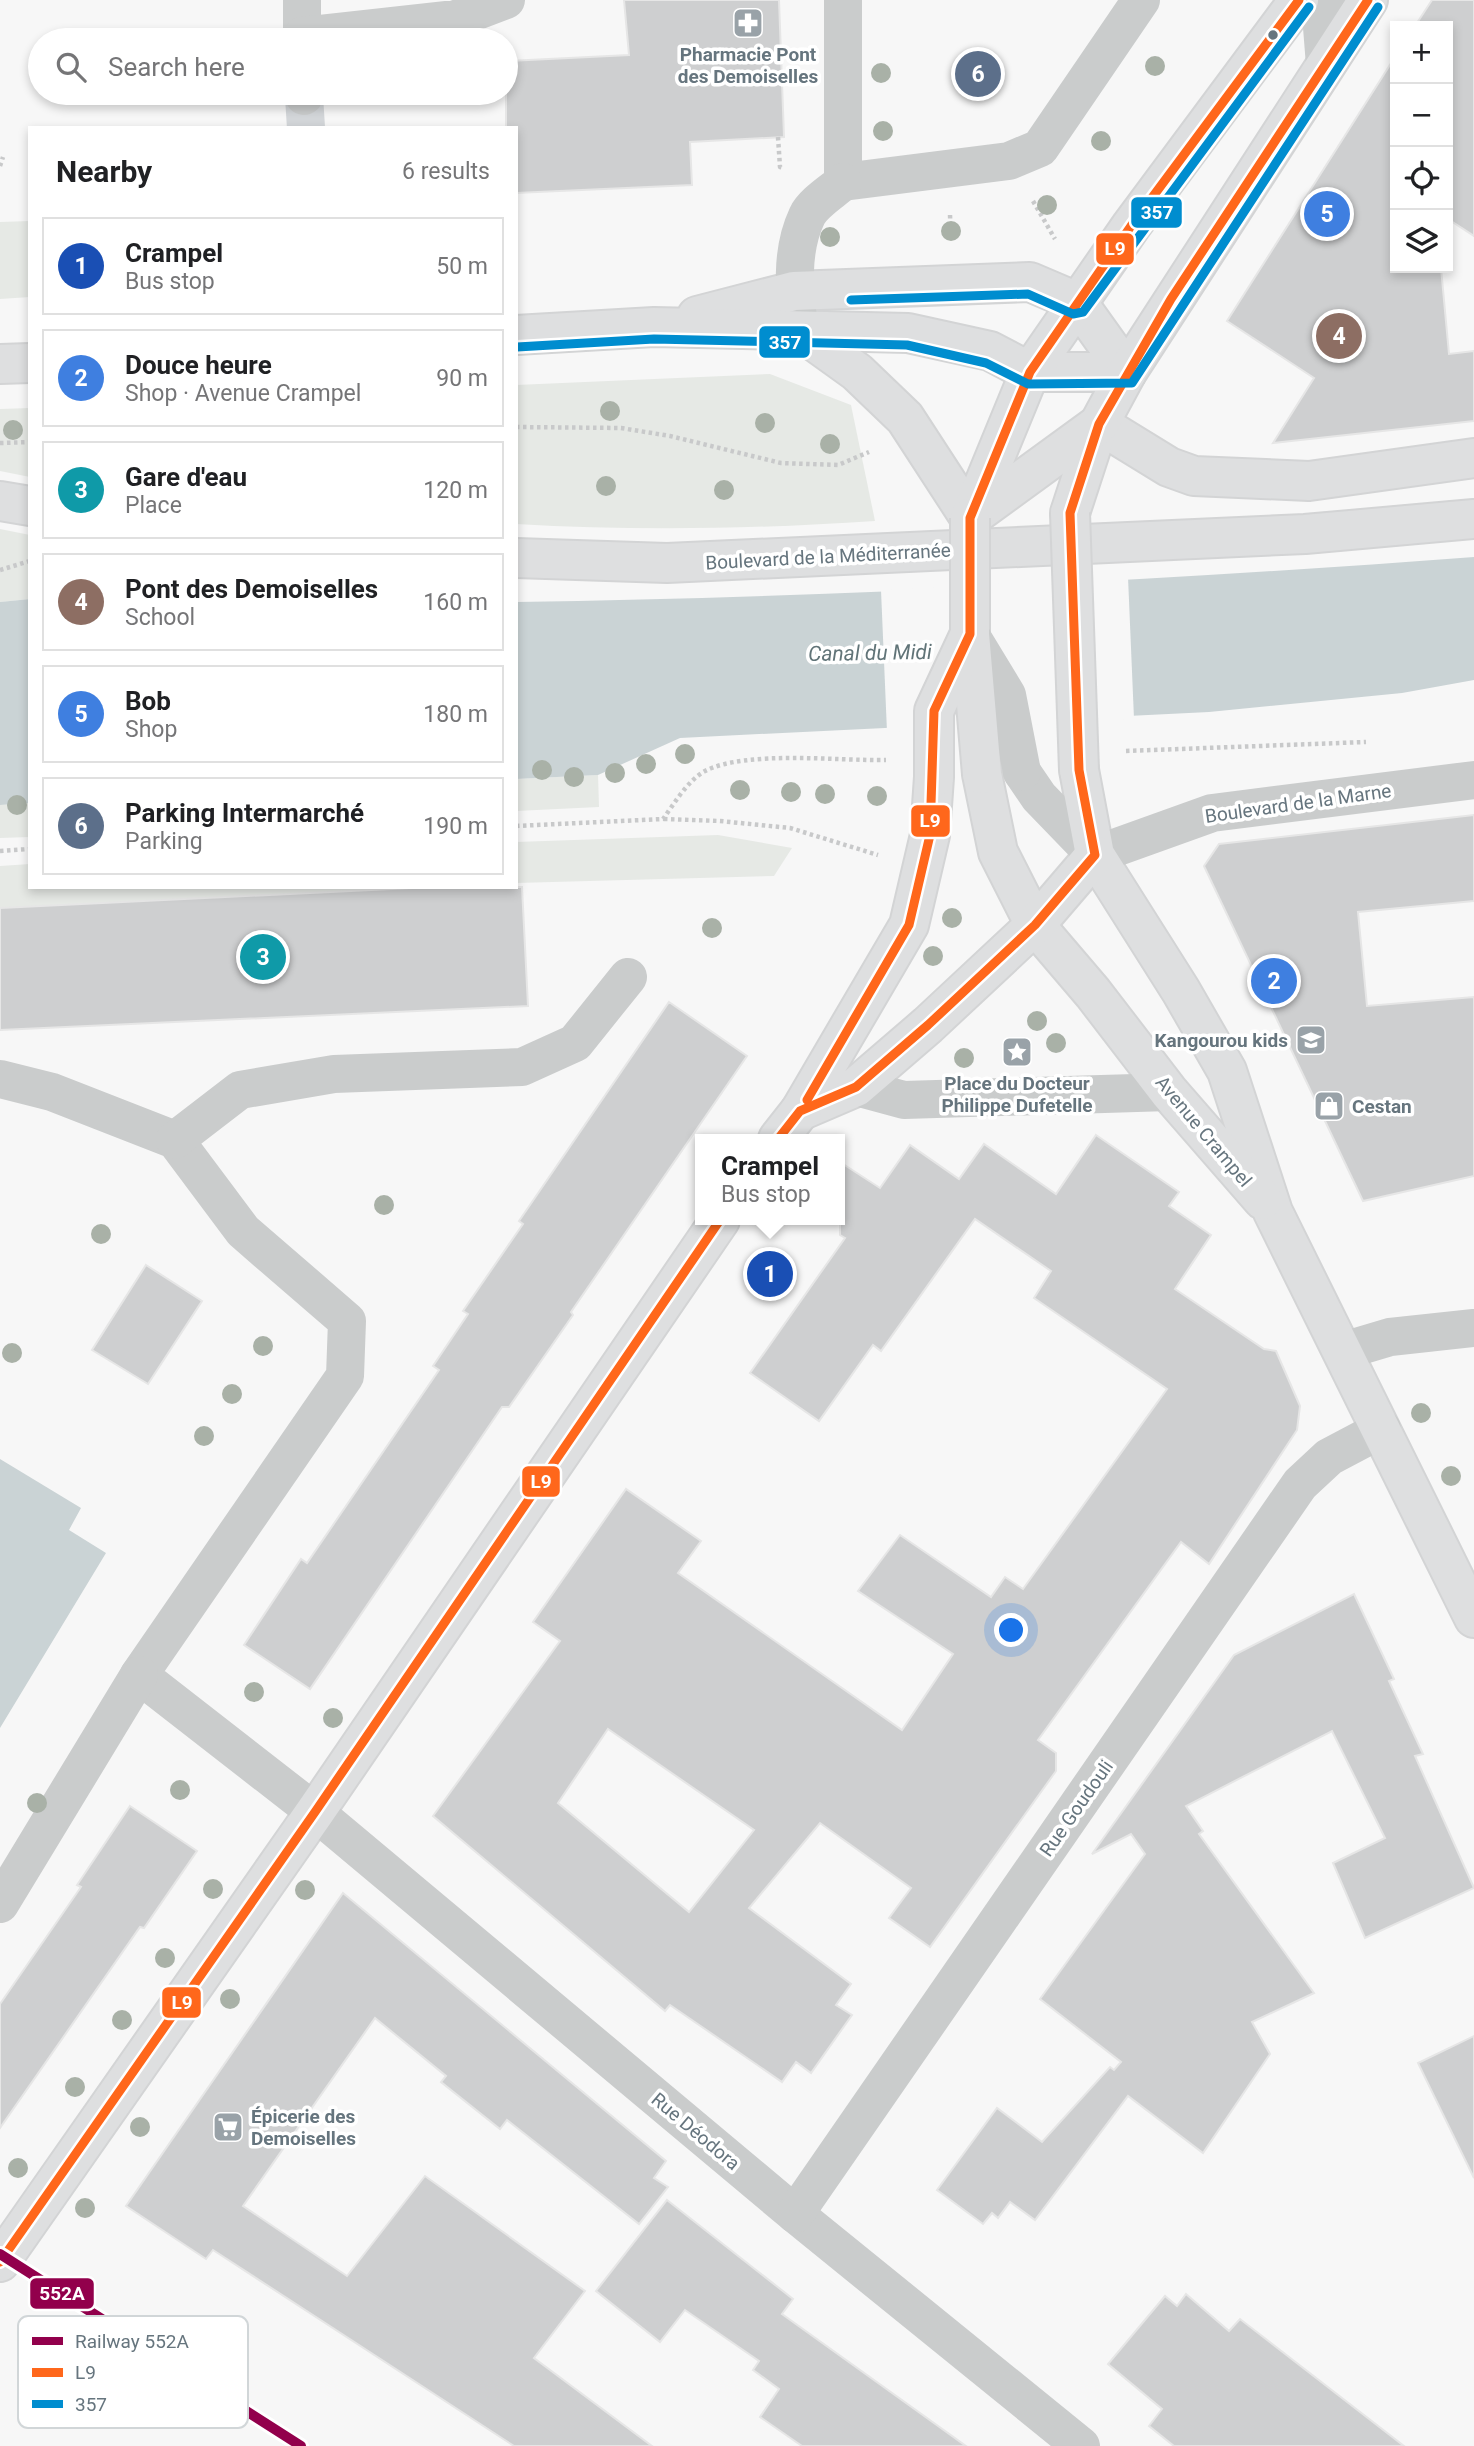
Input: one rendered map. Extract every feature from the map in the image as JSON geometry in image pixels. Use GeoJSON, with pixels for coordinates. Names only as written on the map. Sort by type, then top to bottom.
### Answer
{"type":"FeatureCollection","features":[{"type":"Feature","properties":{"kind":"main road"},"geometry":{"type":"LineString","coordinates":[[970,518],[1030,372],[1077,302],[1299,0]]}},
{"type":"Feature","properties":{"kind":"main road"},"geometry":{"type":"LineString","coordinates":[[970,518],[1098,424],[1127,372],[1368,0]]}},
{"type":"Feature","properties":{"kind":"main road"},"geometry":{"type":"LineString","coordinates":[[654,327],[794,291],[1030,282],[1077,302],[1127,372]]}},
{"type":"Feature","properties":{"kind":"main road"},"geometry":{"type":"LineString","coordinates":[[518,335],[654,327],[908,333],[989,351],[1030,372],[1127,372]]}},
{"type":"Feature","properties":{"kind":"main road"},"geometry":{"type":"LineString","coordinates":[[800,331],[858,372],[905,418],[970,518]]}},
{"type":"Feature","properties":{"kind":"main road"},"geometry":{"type":"LineString","coordinates":[[0,364],[28,363]]}},
{"type":"Feature","properties":{"kind":"main road"},"geometry":{"type":"LineString","coordinates":[[1098,424],[1170,467],[1194,476],[1309,481],[1474,458]]}},
{"type":"Feature","properties":{"kind":"main road","name":"Avenue Crampel"},"geometry":{"type":"LineString","coordinates":[[1098,424],[1070,513],[1079,770],[1095,855],[1181,991],[1227,1071],[1273,1212],[1474,1618]]}},
{"type":"Feature","properties":{"kind":"main road"},"geometry":{"type":"LineString","coordinates":[[0,501],[28,506]]}},
{"type":"Feature","properties":{"kind":"main road","name":"Avenue Crampel"},"geometry":{"type":"LineString","coordinates":[[970,518],[970,634],[982,774],[998,852],[1035,925],[1093,993],[1169,1092],[1273,1212]]}},
{"type":"Feature","properties":{"kind":"main road","name":"Boulevard de la Méditerranée"},"geometry":{"type":"LineString","coordinates":[[518,558],[681,562],[1305,534],[1474,519]]}},
{"type":"Feature","properties":{"kind":"main road"},"geometry":{"type":"LineString","coordinates":[[789,1125],[909,925],[930,835],[934,777],[934,711],[970,634]]}},
{"type":"Feature","properties":{"kind":"main road"},"geometry":{"type":"LineString","coordinates":[[789,1125],[856,1087],[1035,925],[1095,855]]}},
{"type":"Feature","properties":{"kind":"main road"},"geometry":{"type":"LineString","coordinates":[[0,2262],[315,1812],[717,1225]]}},
{"type":"Feature","properties":{"kind":"street"},"geometry":{"type":"LineString","coordinates":[[302,26],[456,19],[506,0]]}},
{"type":"Feature","properties":{"kind":"street"},"geometry":{"type":"LineString","coordinates":[[843,0],[844,182]]}},
{"type":"Feature","properties":{"kind":"street"},"geometry":{"type":"LineString","coordinates":[[800,331],[794,291],[795,261],[807,214],[844,182],[1009,161],[1040,148],[1141,0]]}},
{"type":"Feature","properties":{"kind":"street"},"geometry":{"type":"LineString","coordinates":[[1325,65],[1322,27],[1335,0]]}},
{"type":"Feature","properties":{"kind":"street"},"geometry":{"type":"LineString","coordinates":[[970,634],[1007,695],[1022,772],[1039,797],[1095,855]]}},
{"type":"Feature","properties":{"kind":"street","name":"Boulevard de la Marne"},"geometry":{"type":"LineString","coordinates":[[1095,855],[1212,813],[1474,779]]}},
{"type":"Feature","properties":{"kind":"street"},"geometry":{"type":"LineString","coordinates":[[175,1140],[240,1090],[334,1074],[522,1067],[575,1043],[628,977]]}},
{"type":"Feature","properties":{"kind":"street"},"geometry":{"type":"LineString","coordinates":[[0,1079],[52,1093],[175,1140],[243,1231],[348,1321],[345,1376],[139,1675],[0,1904]]}},
{"type":"Feature","properties":{"kind":"street"},"geometry":{"type":"LineString","coordinates":[[856,1087],[904,1100],[1169,1092]]}},
{"type":"Feature","properties":{"kind":"street"},"geometry":{"type":"LineString","coordinates":[[1343,1351],[1390,1337],[1474,1328]]}},
{"type":"Feature","properties":{"kind":"street","name":"Rue Goudouli"},"geometry":{"type":"LineString","coordinates":[[795,2214],[1300,1484],[1329,1457],[1382,1429]]}},
{"type":"Feature","properties":{"kind":"street","name":"Rue Déodora"},"geometry":{"type":"LineString","coordinates":[[139,1675],[315,1812],[795,2214],[1080,2446]]}},
{"type":"Feature","properties":{"kind":"path"},"geometry":{"type":"LineString","coordinates":[[0,166],[3,157]]}},
{"type":"Feature","properties":{"kind":"path"},"geometry":{"type":"LineString","coordinates":[[518,427],[621,428],[670,436],[781,463],[838,465],[876,449]]}},
{"type":"Feature","properties":{"kind":"path"},"geometry":{"type":"LineString","coordinates":[[0,443],[28,442]]}},
{"type":"Feature","properties":{"kind":"path"},"geometry":{"type":"LineString","coordinates":[[0,570],[28,562]]}},
{"type":"Feature","properties":{"kind":"path"},"geometry":{"type":"LineString","coordinates":[[663,819],[790,828],[881,855]]}},
{"type":"Feature","properties":{"kind":"path"},"geometry":{"type":"LineString","coordinates":[[0,851],[28,849]]}},
{"type":"Feature","properties":{"kind":"shaded area"},"geometry":{"type":"Polygon","coordinates":[[[28,221],[28,297],[0,299],[0,222],[28,221]]]}},
{"type":"Feature","properties":{"kind":"shaded area"},"geometry":{"type":"Polygon","coordinates":[[[770,374],[851,405],[875,521],[696,528],[518,524],[518,385],[770,374]]]}},
{"type":"Feature","properties":{"kind":"shaded area"},"geometry":{"type":"Polygon","coordinates":[[[28,408],[28,477],[0,471],[0,409],[28,408]]]}},
{"type":"Feature","properties":{"kind":"shaded area"},"geometry":{"type":"Polygon","coordinates":[[[0,529],[28,535],[28,599],[0,602],[0,529]]]}},
{"type":"Feature","properties":{"kind":"shaded area"},"geometry":{"type":"Polygon","coordinates":[[[598,775],[599,807],[518,811],[518,779],[598,775]]]}},
{"type":"Feature","properties":{"kind":"shaded area"},"geometry":{"type":"Polygon","coordinates":[[[28,803],[28,837],[0,838],[0,805],[28,803]]]}},
{"type":"Feature","properties":{"kind":"shaded area"},"geometry":{"type":"Polygon","coordinates":[[[718,835],[792,848],[774,876],[518,883],[518,842],[718,835]]]}},
{"type":"Feature","properties":{"kind":"shaded area"},"geometry":{"type":"Polygon","coordinates":[[[28,864],[28,889],[392,889],[0,908],[0,866],[28,864]]]}},
{"type":"Feature","properties":{"kind":"water","name":"Canal du Midi"},"geometry":{"type":"Polygon","coordinates":[[[1474,557],[1474,680],[1402,693],[1209,712],[680,738],[598,775],[518,779],[518,602],[995,587],[1474,557]]]}},
{"type":"Feature","properties":{"kind":"water"},"geometry":{"type":"Polygon","coordinates":[[[28,599],[28,803],[0,805],[0,602],[28,599]]]}},
{"type":"Feature","properties":{"kind":"water"},"geometry":{"type":"Polygon","coordinates":[[[0,1459],[81,1508],[69,1530],[106,1553],[0,1728],[0,1459]]]}},
{"type":"Feature","properties":{"kind":"pier"},"geometry":{"type":"Polygon","coordinates":[[[1128,577],[1134,719],[887,732],[881,590],[1128,577]]]}},
{"type":"Feature","properties":{"kind":"building"},"geometry":{"type":"Polygon","coordinates":[[[624,0],[779,0],[784,137],[690,142],[692,185],[518,193],[518,126],[506,126],[506,105],[518,105],[518,60],[629,55],[624,0]]]}},
{"type":"Feature","properties":{"kind":"building"},"geometry":{"type":"Polygon","coordinates":[[[1432,0],[1474,0],[1474,236],[1453,222],[1453,21],[1418,21],[1432,0]]]}},
{"type":"Feature","properties":{"kind":"building"},"geometry":{"type":"Polygon","coordinates":[[[1390,65],[1390,273],[1441,273],[1449,354],[1474,351],[1474,421],[1273,443],[1314,378],[1227,321],[1390,65]]]}},
{"type":"Feature","properties":{"kind":"building"},"geometry":{"type":"Polygon","coordinates":[[[1474,815],[1474,901],[1358,912],[1367,1006],[1474,997],[1474,1176],[1363,1201],[1204,866],[1219,844],[1474,815]]]}},
{"type":"Feature","properties":{"kind":"building"},"geometry":{"type":"Polygon","coordinates":[[[522,887],[528,1006],[0,1030],[0,908],[392,889],[522,887]]]}},
{"type":"Feature","properties":{"kind":"building"},"geometry":{"type":"Polygon","coordinates":[[[669,1002],[747,1056],[571,1312],[573,1315],[509,1407],[502,1407],[310,1689],[244,1645],[301,1559],[307,1563],[439,1370],[433,1366],[468,1314],[463,1311],[523,1224],[519,1221],[669,1002]]]}},
{"type":"Feature","properties":{"kind":"building"},"geometry":{"type":"Polygon","coordinates":[[[1096,1135],[1179,1192],[1169,1206],[1211,1235],[1175,1289],[1264,1349],[1276,1351],[1300,1406],[1297,1430],[1209,1564],[1181,1542],[1038,1740],[1056,1753],[1056,1771],[930,1947],[889,1918],[911,1888],[820,1823],[749,1908],[851,1984],[836,2005],[852,2015],[811,2073],[796,2062],[782,2082],[670,2005],[665,2011],[433,1816],[560,1641],[533,1622],[626,1489],[701,1541],[678,1573],[902,1730],[953,1654],[858,1591],[900,1535],[991,1597],[1005,1577],[1023,1589],[1167,1389],[1034,1298],[1051,1271],[975,1219],[881,1351],[873,1345],[819,1421],[750,1373],[845,1238],[840,1235],[840,1225],[845,1225],[845,1165],[880,1188],[910,1145],[959,1179],[984,1144],[1056,1194],[1096,1135]],[[608,1729],[558,1803],[689,1912],[754,1830],[608,1729]]]}},
{"type":"Feature","properties":{"kind":"building"},"geometry":{"type":"Polygon","coordinates":[[[146,1265],[202,1301],[148,1384],[92,1350],[146,1265]]]}},
{"type":"Feature","properties":{"kind":"building"},"geometry":{"type":"Polygon","coordinates":[[[1354,1594],[1394,1679],[1389,1681],[1423,1754],[1415,1756],[1474,1888],[1365,1938],[1333,1863],[1385,1838],[1332,1731],[1186,1806],[1203,1831],[1199,1834],[1314,1993],[1252,2022],[1270,2054],[1203,2153],[1128,2096],[1035,2220],[1010,2202],[998,2218],[992,2213],[983,2224],[937,2190],[997,2108],[1042,2142],[1110,2067],[1114,2070],[1121,2062],[1040,1999],[1145,1854],[1131,1834],[1092,1854],[1234,1655],[1354,1594]]]}},
{"type":"Feature","properties":{"kind":"building"},"geometry":{"type":"Polygon","coordinates":[[[130,1806],[197,1851],[144,1928],[140,1927],[0,2128],[0,2004],[81,1887],[77,1885],[130,1806]]]}},
{"type":"Feature","properties":{"kind":"building"},"geometry":{"type":"Polygon","coordinates":[[[343,1893],[666,2161],[654,2178],[668,2187],[639,2224],[507,2120],[500,2129],[441,2082],[446,2076],[375,2018],[243,2206],[347,2276],[425,2176],[585,2291],[534,2358],[652,2446],[514,2446],[213,2250],[206,2259],[126,2206],[343,1893]]]}},
{"type":"Feature","properties":{"kind":"building"},"geometry":{"type":"Polygon","coordinates":[[[1474,2036],[1474,2178],[1418,2063],[1474,2036]]]}},
{"type":"Feature","properties":{"kind":"building"},"geometry":{"type":"Polygon","coordinates":[[[667,2200],[793,2299],[782,2314],[966,2446],[802,2446],[760,2417],[779,2389],[753,2370],[759,2361],[685,2310],[660,2342],[596,2291],[667,2200]]]}},
{"type":"Feature","properties":{"kind":"building"},"geometry":{"type":"Polygon","coordinates":[[[1186,2294],[1229,2331],[1240,2319],[1404,2446],[1174,2446],[1149,2426],[1162,2409],[1108,2364],[1165,2296],[1177,2306],[1186,2294]]]}},
{"type":"Feature","properties":{"kind":"tunnel"},"geometry":{"type":"LineString","coordinates":[[305,105],[306,126]]}},
{"type":"Feature","properties":{"kind":"rail line","name":"552A"},"geometry":{"type":"LineString","coordinates":[[0,2254],[97,2316]]}},
{"type":"Feature","properties":{"kind":"rail line","name":"552A"},"geometry":{"type":"LineString","coordinates":[[248,2412],[301,2446]]}},
{"type":"Feature","properties":{"kind":"transit line","name":"L9"},"geometry":{"type":"LineString","coordinates":[[807,1100],[909,925],[930,835],[934,711],[970,634],[970,518],[1030,372],[1131,226],[1299,0]]}},
{"type":"Feature","properties":{"kind":"transit line","name":"L9"},"geometry":{"type":"LineString","coordinates":[[782,1134],[800,1111],[856,1087],[928,1025],[1035,925],[1095,855],[1079,770],[1070,513],[1099,424],[1171,299],[1368,0]]}},
{"type":"Feature","properties":{"kind":"transit line","name":"357"},"geometry":{"type":"LineString","coordinates":[[851,300],[1028,294],[1073,314],[1083,312],[1309,7]]}},
{"type":"Feature","properties":{"kind":"transit line","name":"357"},"geometry":{"type":"LineString","coordinates":[[518,347],[654,339],[907,345],[986,363],[1028,384],[1132,383],[1378,7]]}},
{"type":"Feature","properties":{"kind":"transit line","name":"L9"},"geometry":{"type":"LineString","coordinates":[[0,2262],[315,1812],[717,1225]]}},
{"type":"Feature","properties":{"kind":"place","name":"Pharmacie Pont des Demoiselles"},"geometry":{"type":"Point","coordinates":[748,23]}},
{"type":"Feature","properties":{"kind":"place","name":"Parking Intermarché"},"geometry":{"type":"Point","coordinates":[978,74]}},
{"type":"Feature","properties":{"kind":"place","name":"Bob"},"geometry":{"type":"Point","coordinates":[1327,214]}},
{"type":"Feature","properties":{"kind":"place","name":"Pont des Demoiselles"},"geometry":{"type":"Point","coordinates":[1339,336]}},
{"type":"Feature","properties":{"kind":"place","name":"Gare d'eau"},"geometry":{"type":"Point","coordinates":[263,957]}},
{"type":"Feature","properties":{"kind":"place","name":"Douce heure"},"geometry":{"type":"Point","coordinates":[1274,981]}},
{"type":"Feature","properties":{"kind":"place","name":"Kangourou kids"},"geometry":{"type":"Point","coordinates":[1311,1040]}},
{"type":"Feature","properties":{"kind":"place","name":"Place du Docteur Philippe Dufetelle"},"geometry":{"type":"Point","coordinates":[1017,1052]}},
{"type":"Feature","properties":{"kind":"place","name":"Cestan"},"geometry":{"type":"Point","coordinates":[1329,1106]}},
{"type":"Feature","properties":{"kind":"place","name":"Crampel"},"geometry":{"type":"Point","coordinates":[770,1274]}},
{"type":"Feature","properties":{"kind":"place","name":"Épicerie des Demoiselles"},"geometry":{"type":"Point","coordinates":[228,2127]}}]}
